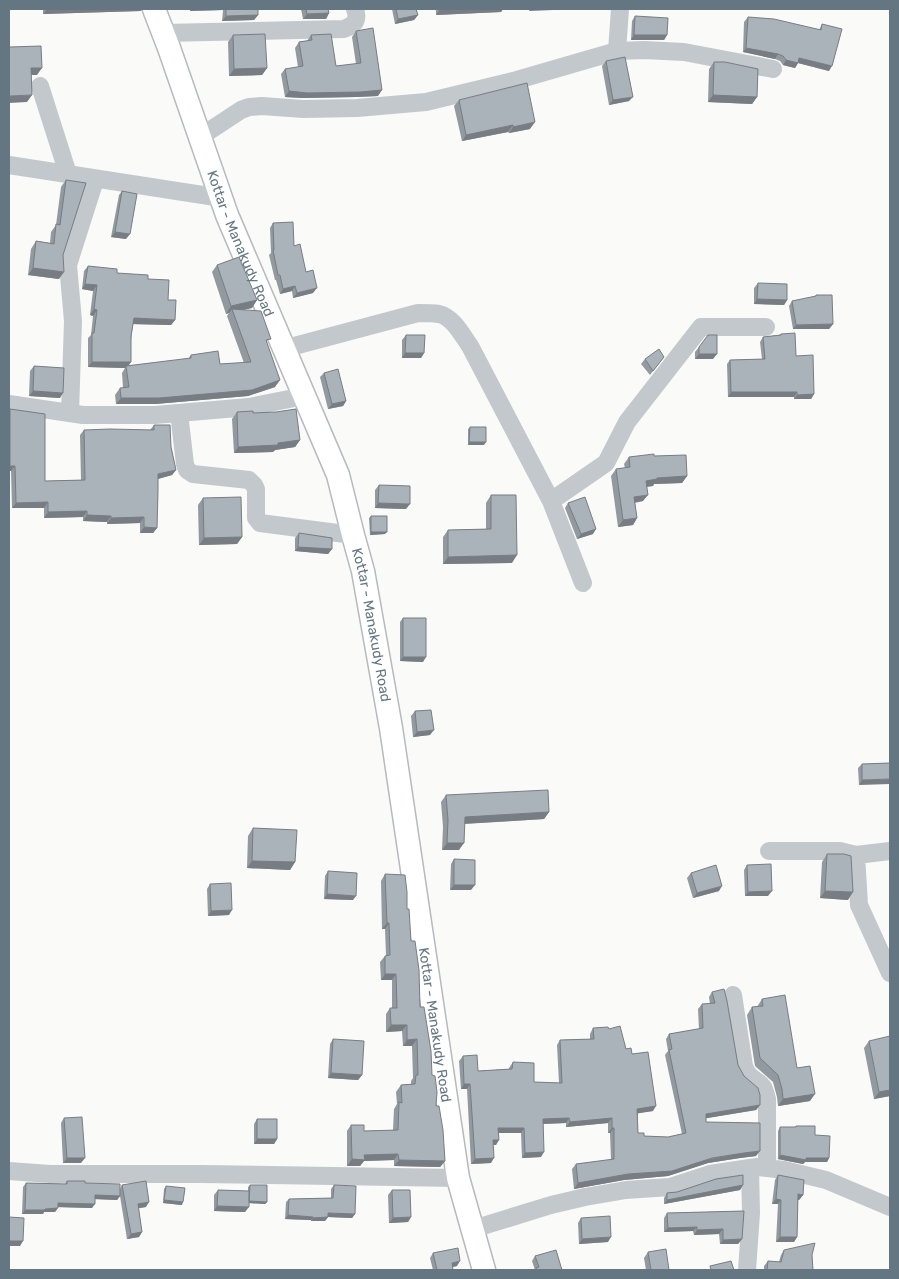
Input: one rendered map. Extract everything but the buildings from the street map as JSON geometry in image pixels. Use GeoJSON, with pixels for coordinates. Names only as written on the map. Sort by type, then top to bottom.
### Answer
{"type":"FeatureCollection","features":[{"type":"Feature","properties":{"kind":"main road","name":"Kottar - Manakudy Road"},"geometry":{"type":"LineString","coordinates":[[154,9],[227,215],[338,475],[363,571],[391,728],[458,1178],[484,1270]]}},
{"type":"Feature","properties":{"kind":"street"},"geometry":{"type":"LineString","coordinates":[[163,33],[344,29],[352,26],[354,23],[356,18],[355,9]]}},
{"type":"Feature","properties":{"kind":"street"},"geometry":{"type":"LineString","coordinates":[[616,51],[620,9]]}},
{"type":"Feature","properties":{"kind":"street"},"geometry":{"type":"LineString","coordinates":[[200,137],[241,110],[249,107],[357,108],[426,102],[517,80],[616,51],[684,52],[774,69]]}},
{"type":"Feature","properties":{"kind":"street"},"geometry":{"type":"LineString","coordinates":[[40,86],[68,174]]}},
{"type":"Feature","properties":{"kind":"street"},"geometry":{"type":"LineString","coordinates":[[9,165],[94,180],[222,198]]}},
{"type":"Feature","properties":{"kind":"street"},"geometry":{"type":"LineString","coordinates":[[70,413],[73,321],[68,265],[94,180]]}},
{"type":"Feature","properties":{"kind":"street"},"geometry":{"type":"LineString","coordinates":[[283,349],[418,313],[441,314],[447,318],[460,330],[470,346],[551,501],[583,583]]}},
{"type":"Feature","properties":{"kind":"street"},"geometry":{"type":"LineString","coordinates":[[551,501],[606,464],[627,422],[701,328],[766,328]]}},
{"type":"Feature","properties":{"kind":"street"},"geometry":{"type":"LineString","coordinates":[[9,404],[83,415],[155,415],[249,407],[304,396]]}},
{"type":"Feature","properties":{"kind":"street"},"geometry":{"type":"LineString","coordinates":[[179,413],[187,470],[193,474],[249,480],[256,489],[256,518],[260,523],[353,535]]}},
{"type":"Feature","properties":{"kind":"street"},"geometry":{"type":"LineString","coordinates":[[769,851],[840,851],[856,855],[890,851]]}},
{"type":"Feature","properties":{"kind":"street"},"geometry":{"type":"LineString","coordinates":[[856,855],[859,905],[890,972]]}},
{"type":"Feature","properties":{"kind":"street"},"geometry":{"type":"LineString","coordinates":[[733,995],[744,1066],[752,1079],[764,1089],[767,1099],[759,1168],[751,1213],[747,1270]]}},
{"type":"Feature","properties":{"kind":"street"},"geometry":{"type":"LineString","coordinates":[[473,1228],[585,1197],[626,1190],[670,1187],[710,1174],[759,1168],[784,1170],[826,1180],[890,1207]]}},
{"type":"Feature","properties":{"kind":"street"},"geometry":{"type":"LineString","coordinates":[[9,1171],[50,1174],[458,1178]]}}]}
